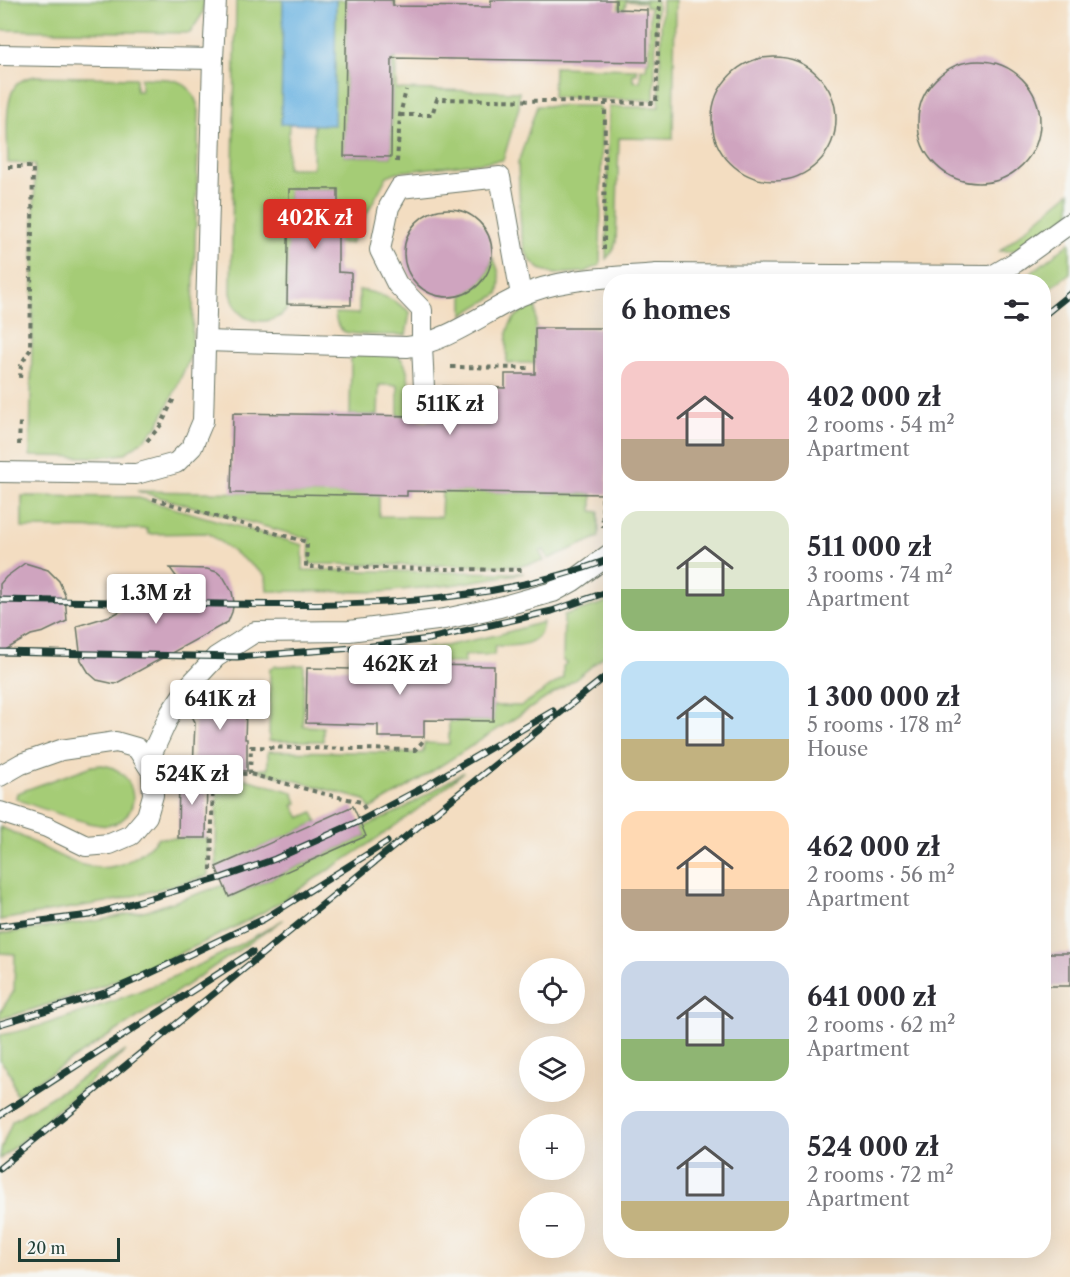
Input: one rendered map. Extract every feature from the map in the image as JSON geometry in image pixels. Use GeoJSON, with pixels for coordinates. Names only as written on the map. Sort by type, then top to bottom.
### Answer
{"type":"FeatureCollection","features":[{"type":"Feature","properties":{"kind":"lane"},"geometry":{"type":"LineString","coordinates":[[0,472],[136,474],[176,463],[192,447],[203,421],[216,0]]}},
{"type":"Feature","properties":{"kind":"lane"},"geometry":{"type":"LineString","coordinates":[[0,55],[213,59]]}},
{"type":"Feature","properties":{"kind":"lane"},"geometry":{"type":"LineString","coordinates":[[425,410],[422,310],[397,284],[380,250],[389,207],[400,188],[500,177],[521,295]]}},
{"type":"Feature","properties":{"kind":"lane"},"geometry":{"type":"LineString","coordinates":[[995,274],[1070,223]]}},
{"type":"Feature","properties":{"kind":"lane"},"geometry":{"type":"LineString","coordinates":[[205,341],[407,347],[422,345],[465,326],[521,295],[550,286],[603,282]]}},
{"type":"Feature","properties":{"kind":"lane"},"geometry":{"type":"LineString","coordinates":[[149,768],[171,712],[188,687],[216,657],[255,632],[360,630],[445,619],[553,592],[573,581],[603,559]]}},
{"type":"Feature","properties":{"kind":"lane"},"geometry":{"type":"LineString","coordinates":[[0,776],[21,764],[61,750],[116,742],[137,748],[149,768],[153,795],[147,816],[131,835],[110,844],[86,846],[47,827],[0,812]]}},
{"type":"Feature","properties":{"kind":"path"},"geometry":{"type":"LineString","coordinates":[[400,115],[432,115],[437,99],[657,103],[660,0]]}},
{"type":"Feature","properties":{"kind":"path"},"geometry":{"type":"LineString","coordinates":[[397,172],[400,115],[406,90]]}},
{"type":"Feature","properties":{"kind":"path"},"geometry":{"type":"LineString","coordinates":[[604,254],[605,103]]}},
{"type":"Feature","properties":{"kind":"path"},"geometry":{"type":"LineString","coordinates":[[8,167],[33,167],[30,350],[21,364],[20,379]]}},
{"type":"Feature","properties":{"kind":"path"},"geometry":{"type":"LineString","coordinates":[[423,367],[531,368]]}},
{"type":"Feature","properties":{"kind":"path"},"geometry":{"type":"LineString","coordinates":[[142,444],[161,425],[175,394]]}},
{"type":"Feature","properties":{"kind":"path"},"geometry":{"type":"LineString","coordinates":[[19,450],[20,422]]}},
{"type":"Feature","properties":{"kind":"path"},"geometry":{"type":"LineString","coordinates":[[146,497],[307,542],[306,567],[525,570],[534,568]]}},
{"type":"Feature","properties":{"kind":"path"},"geometry":{"type":"LineString","coordinates":[[602,498],[603,528]]}},
{"type":"Feature","properties":{"kind":"path"},"geometry":{"type":"LineString","coordinates":[[250,774],[251,747],[415,750],[424,740]]}},
{"type":"Feature","properties":{"kind":"path"},"geometry":{"type":"LineString","coordinates":[[149,768],[250,774],[361,802],[366,811]]}},
{"type":"Feature","properties":{"kind":"path"},"geometry":{"type":"LineString","coordinates":[[212,870],[213,773]]}},
{"type":"Feature","properties":{"kind":"green space"},"geometry":{"type":"Polygon","coordinates":[[[0,0],[204,0],[203,13],[190,33],[0,30],[0,0]]]}},
{"type":"Feature","properties":{"kind":"green space"},"geometry":{"type":"Polygon","coordinates":[[[236,0],[283,0],[281,123],[289,124],[287,168],[313,168],[314,124],[333,124],[336,0],[347,0],[344,156],[391,157],[393,0],[395,0],[396,89],[519,92],[519,107],[503,160],[397,172],[387,176],[351,243],[289,242],[287,309],[283,314],[271,320],[250,319],[237,310],[231,293],[236,0]],[[289,189],[289,222],[337,189],[289,189]]]}},
{"type":"Feature","properties":{"kind":"green space"},"geometry":{"type":"Polygon","coordinates":[[[619,0],[657,0],[654,100],[553,97],[554,67],[637,69],[637,74],[633,74],[633,81],[640,82],[641,69],[646,69],[649,61],[650,7],[645,7],[645,2],[626,1],[625,9],[619,9],[619,0]]]}},
{"type":"Feature","properties":{"kind":"green space"},"geometry":{"type":"Polygon","coordinates":[[[662,0],[675,0],[673,139],[619,138],[616,242],[613,251],[606,259],[609,107],[659,107],[662,0]]]}},
{"type":"Feature","properties":{"kind":"green space"},"geometry":{"type":"Polygon","coordinates":[[[35,76],[136,78],[136,91],[141,91],[141,78],[171,80],[185,85],[191,91],[199,111],[190,357],[158,425],[145,439],[124,454],[98,457],[30,456],[35,164],[8,163],[7,122],[10,100],[17,84],[35,76]]]}},
{"type":"Feature","properties":{"kind":"green space"},"geometry":{"type":"Polygon","coordinates":[[[537,106],[598,106],[602,111],[600,265],[585,272],[555,274],[540,269],[525,251],[521,233],[518,163],[537,106]]]}},
{"type":"Feature","properties":{"kind":"green space"},"geometry":{"type":"Polygon","coordinates":[[[1070,192],[1070,213],[1055,227],[1029,245],[1010,251],[1000,251],[1070,192]]]}},
{"type":"Feature","properties":{"kind":"green space"},"geometry":{"type":"Polygon","coordinates":[[[1070,242],[1070,273],[1051,288],[1051,274],[1030,274],[1070,242]]]}},
{"type":"Feature","properties":{"kind":"green space"},"geometry":{"type":"Polygon","coordinates":[[[493,258],[499,275],[498,294],[463,315],[463,295],[483,280],[493,258]]]}},
{"type":"Feature","properties":{"kind":"green space"},"geometry":{"type":"Polygon","coordinates":[[[359,290],[386,297],[410,312],[406,335],[355,334],[343,331],[337,323],[335,313],[359,314],[359,290]]]}},
{"type":"Feature","properties":{"kind":"green space"},"geometry":{"type":"Polygon","coordinates":[[[532,305],[536,307],[535,363],[507,363],[506,344],[511,322],[532,305]]]}},
{"type":"Feature","properties":{"kind":"green space"},"geometry":{"type":"Polygon","coordinates":[[[357,353],[386,353],[401,359],[408,373],[409,416],[398,416],[398,385],[379,385],[378,415],[350,415],[351,358],[357,353]]]}},
{"type":"Feature","properties":{"kind":"green space"},"geometry":{"type":"Polygon","coordinates":[[[137,491],[379,495],[379,516],[441,517],[442,491],[592,494],[592,511],[599,512],[599,537],[548,559],[544,550],[540,552],[544,561],[520,566],[309,564],[310,539],[137,491]]]}},
{"type":"Feature","properties":{"kind":"green space"},"geometry":{"type":"Polygon","coordinates":[[[22,496],[135,497],[303,545],[303,570],[524,573],[451,585],[381,592],[267,591],[266,576],[208,533],[148,534],[147,529],[22,528],[22,496]]]}},
{"type":"Feature","properties":{"kind":"green space"},"geometry":{"type":"Polygon","coordinates":[[[603,603],[603,657],[576,679],[370,809],[365,800],[253,769],[268,769],[268,751],[423,753],[424,743],[449,744],[449,721],[493,721],[493,706],[521,706],[563,678],[563,666],[567,663],[563,661],[564,615],[603,603]]]}},
{"type":"Feature","properties":{"kind":"green space"},"geometry":{"type":"Polygon","coordinates":[[[543,622],[537,637],[532,641],[526,644],[495,646],[494,655],[465,655],[464,663],[348,661],[349,657],[445,646],[543,622]]]}},
{"type":"Feature","properties":{"kind":"green space"},"geometry":{"type":"Polygon","coordinates":[[[304,665],[303,726],[323,727],[323,741],[269,741],[270,668],[304,665]]]}},
{"type":"Feature","properties":{"kind":"green space"},"geometry":{"type":"Polygon","coordinates":[[[102,765],[122,774],[132,791],[133,801],[130,810],[124,818],[114,824],[102,825],[83,821],[16,798],[17,793],[92,766],[102,765]]]}},
{"type":"Feature","properties":{"kind":"green space"},"geometry":{"type":"Polygon","coordinates":[[[464,772],[380,836],[258,915],[132,974],[0,1019],[0,1012],[14,991],[15,954],[0,953],[0,934],[102,920],[152,909],[224,885],[230,897],[366,836],[362,828],[401,810],[464,772]]]}},
{"type":"Feature","properties":{"kind":"green space"},"geometry":{"type":"Polygon","coordinates":[[[217,776],[234,776],[293,792],[297,803],[293,805],[300,818],[313,812],[317,822],[216,868],[217,776]]]}},
{"type":"Feature","properties":{"kind":"green space"},"geometry":{"type":"Polygon","coordinates":[[[0,827],[79,864],[98,868],[117,866],[137,856],[158,838],[208,838],[208,876],[118,900],[0,920],[0,827]]]}},
{"type":"Feature","properties":{"kind":"green space"},"geometry":{"type":"Polygon","coordinates":[[[283,920],[154,1007],[16,1095],[11,1074],[0,1060],[0,1035],[55,1021],[138,991],[212,959],[283,920]]]}},
{"type":"Feature","properties":{"kind":"green space"},"geometry":{"type":"Polygon","coordinates":[[[126,1051],[0,1159],[12,1121],[126,1051]]]}},
{"type":"Feature","properties":{"kind":"water"},"geometry":{"type":"Polygon","coordinates":[[[283,0],[336,0],[334,125],[281,124],[283,0]]]}},
{"type":"Feature","properties":{"kind":"building"},"geometry":{"type":"Polygon","coordinates":[[[347,0],[393,0],[393,6],[491,7],[491,0],[616,0],[616,9],[647,10],[647,62],[392,58],[391,157],[344,156],[347,0]]]}},
{"type":"Feature","properties":{"kind":"building"},"geometry":{"type":"Polygon","coordinates":[[[774,57],[798,62],[818,75],[831,95],[836,119],[831,143],[818,163],[798,176],[774,181],[750,176],[730,163],[717,143],[712,119],[717,95],[730,75],[750,62],[774,57]]]}},
{"type":"Feature","properties":{"kind":"building"},"geometry":{"type":"Polygon","coordinates":[[[979,61],[1003,65],[1022,79],[1036,98],[1040,122],[1036,146],[1022,165],[1003,179],[979,183],[955,179],[936,165],[922,146],[918,122],[922,98],[936,79],[955,65],[979,61]]]}},
{"type":"Feature","properties":{"kind":"building"},"geometry":{"type":"Polygon","coordinates":[[[289,189],[338,189],[338,272],[351,273],[351,305],[287,304],[289,189]]]}},
{"type":"Feature","properties":{"kind":"building"},"geometry":{"type":"Polygon","coordinates":[[[448,209],[473,216],[485,228],[492,253],[485,278],[473,290],[448,297],[423,290],[411,278],[404,253],[411,228],[423,216],[448,209]]]}},
{"type":"Feature","properties":{"kind":"building"},"geometry":{"type":"Polygon","coordinates":[[[535,328],[603,328],[603,494],[407,491],[407,496],[231,493],[233,413],[415,416],[420,421],[426,422],[435,416],[442,417],[443,386],[505,388],[505,374],[535,374],[535,328]]]}},
{"type":"Feature","properties":{"kind":"building"},"geometry":{"type":"Polygon","coordinates":[[[25,563],[48,570],[59,581],[65,595],[67,621],[44,632],[31,635],[0,653],[0,584],[25,563]]]}},
{"type":"Feature","properties":{"kind":"building"},"geometry":{"type":"Polygon","coordinates":[[[170,568],[207,569],[217,572],[224,578],[232,592],[234,602],[228,622],[115,684],[97,680],[89,673],[81,660],[77,626],[113,615],[178,579],[170,568]]]}},
{"type":"Feature","properties":{"kind":"building"},"geometry":{"type":"Polygon","coordinates":[[[353,664],[494,666],[493,721],[424,720],[424,737],[378,737],[378,725],[306,723],[307,668],[352,669],[353,664]]]}},
{"type":"Feature","properties":{"kind":"building"},"geometry":{"type":"Polygon","coordinates":[[[205,687],[234,688],[246,711],[247,771],[193,769],[195,722],[190,712],[205,687]]]}},
{"type":"Feature","properties":{"kind":"building"},"geometry":{"type":"Polygon","coordinates":[[[179,774],[207,775],[206,838],[178,838],[179,774]]]}},
{"type":"Feature","properties":{"kind":"building"},"geometry":{"type":"Polygon","coordinates":[[[353,806],[366,836],[229,897],[216,867],[353,806]]]}},
{"type":"Feature","properties":{"kind":"building"},"geometry":{"type":"Polygon","coordinates":[[[1051,953],[1070,953],[1070,986],[1051,986],[1051,953]]]}},
{"type":"Feature","properties":{"kind":"railway"},"geometry":{"type":"LineString","coordinates":[[1051,309],[1070,294]]}},
{"type":"Feature","properties":{"kind":"railway"},"geometry":{"type":"LineString","coordinates":[[0,600],[268,605],[417,600],[515,586],[563,575],[603,561]]}},
{"type":"Feature","properties":{"kind":"railway"},"geometry":{"type":"LineString","coordinates":[[0,652],[237,657],[365,647],[429,639],[552,611],[603,593]]}},
{"type":"Feature","properties":{"kind":"railway"},"geometry":{"type":"LineString","coordinates":[[0,1168],[603,679]]}},
{"type":"Feature","properties":{"kind":"railway"},"geometry":{"type":"LineString","coordinates":[[0,926],[90,915],[221,878],[275,859],[360,821],[424,787],[553,711]]}},
{"type":"Feature","properties":{"kind":"railway"},"geometry":{"type":"LineString","coordinates":[[0,1024],[108,992],[142,977],[264,919],[387,842]]}},
{"type":"Feature","properties":{"kind":"railway"},"geometry":{"type":"LineString","coordinates":[[0,1115],[252,952]]}}]}
